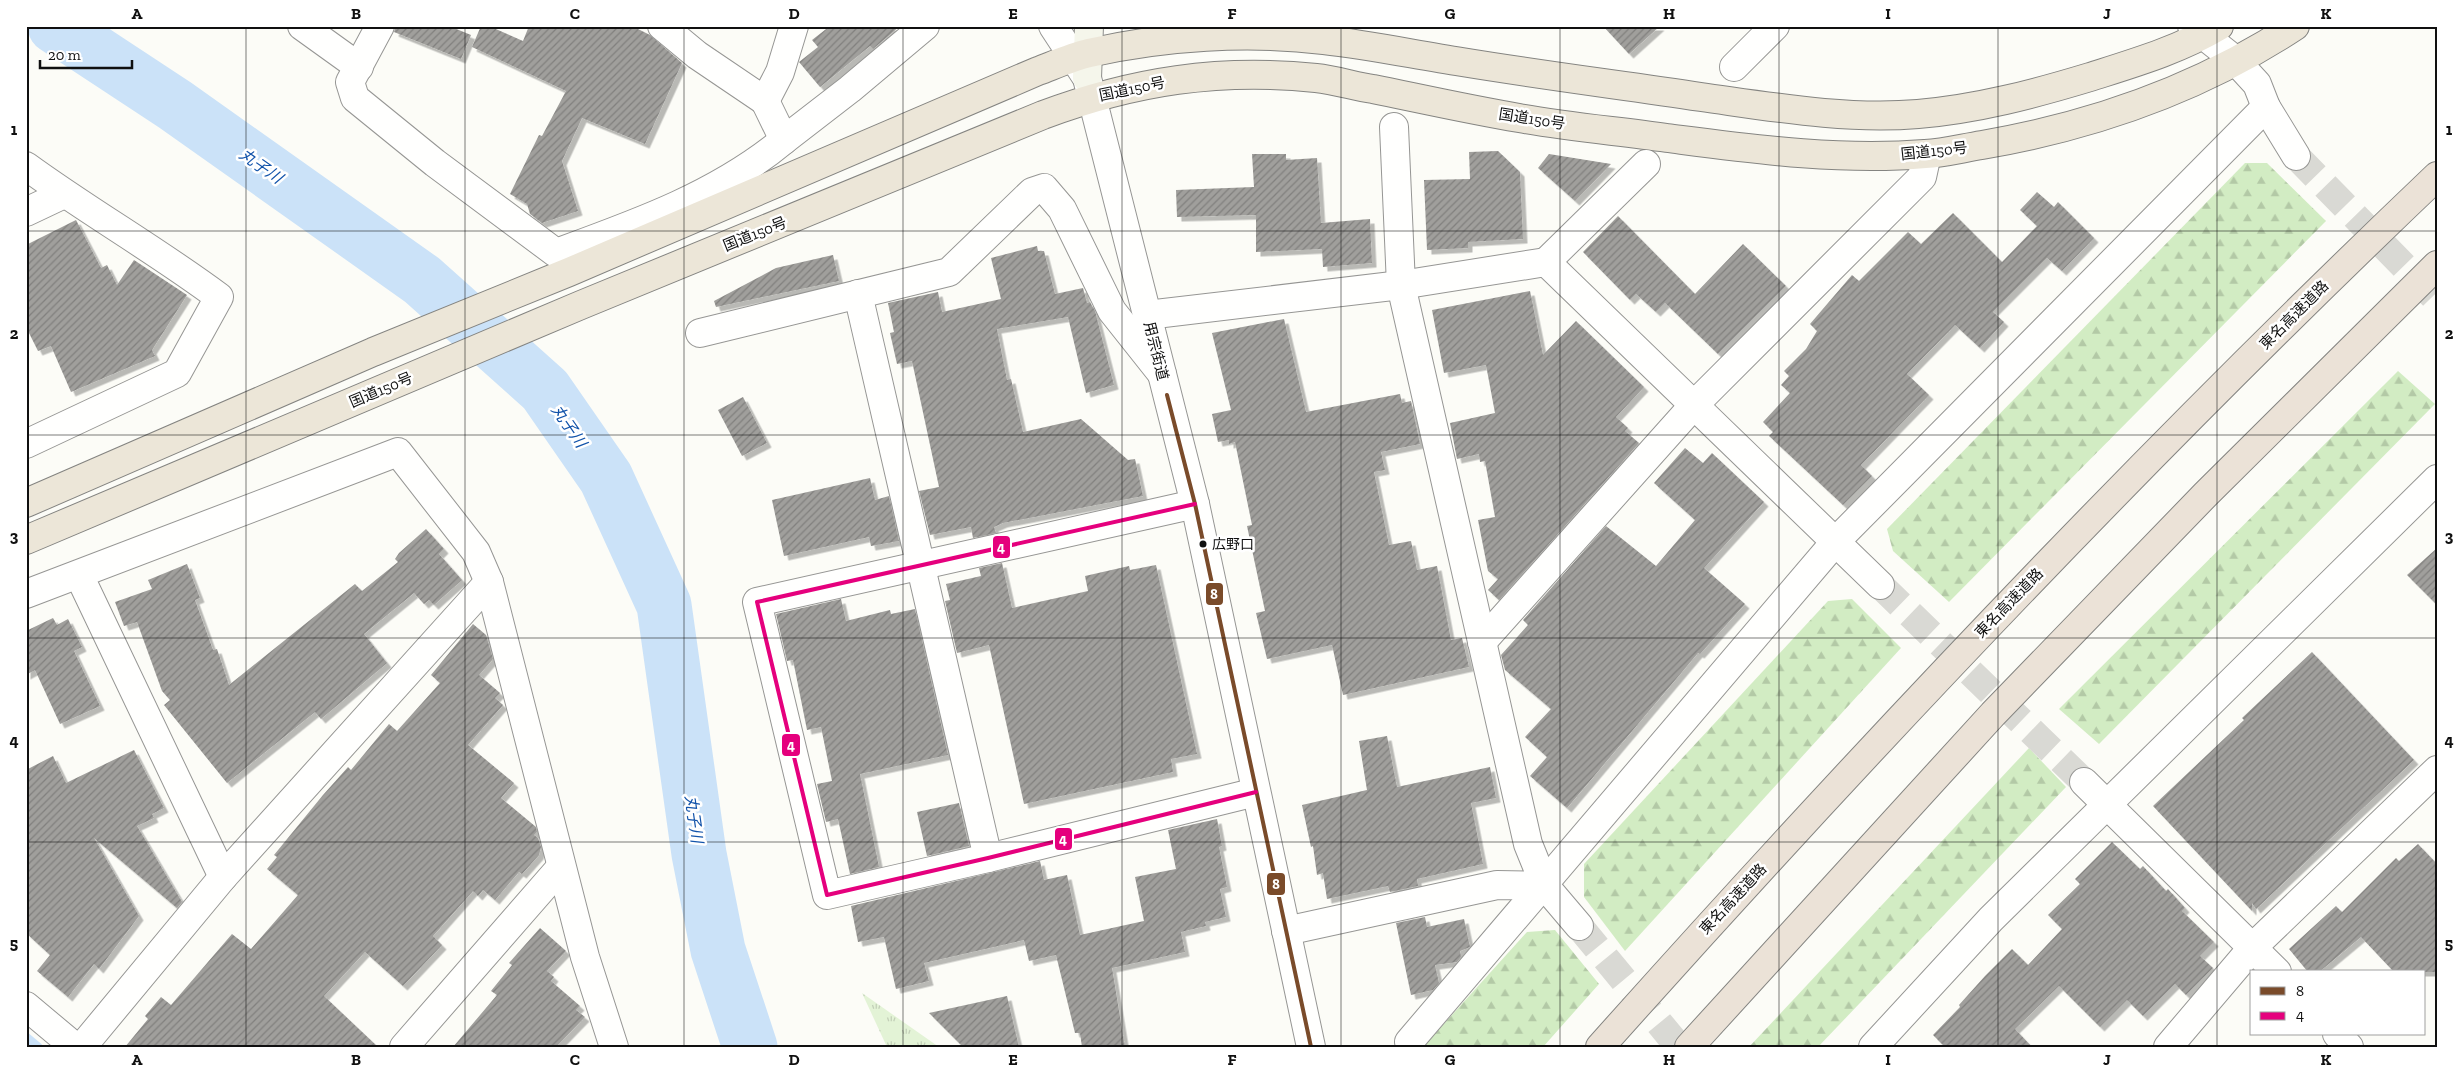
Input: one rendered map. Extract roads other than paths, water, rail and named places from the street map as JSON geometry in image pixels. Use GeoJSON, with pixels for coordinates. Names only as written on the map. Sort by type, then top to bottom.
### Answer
{"type":"FeatureCollection","features":[{"type":"Feature","properties":{"kind":"highway","name":"国道150号"},"geometry":{"type":"LineString","coordinates":[[1085,71],[1136,86],[1191,77],[1256,75],[1318,78],[1521,118],[1791,154],[1857,156],[1927,154],[2018,139],[2105,117],[2170,92],[2235,60],[2294,26]]}},
{"type":"Feature","properties":{"kind":"highway","name":"国道150号"},"geometry":{"type":"LineString","coordinates":[[26,503],[374,352],[560,268],[1085,71],[1144,43],[1200,38],[1261,37],[1324,40],[1504,69],[1776,107],[1856,115],[1900,114],[1967,108],[2034,94],[2144,60],[2204,29]]}},
{"type":"Feature","properties":{"kind":"highway","name":"国道150号"},"geometry":{"type":"LineString","coordinates":[[26,540],[581,305],[1043,115],[1085,71]]}},
{"type":"Feature","properties":{"kind":"highway","name":"東名高速道路"},"geometry":{"type":"LineString","coordinates":[[1600,1047],[1947,667],[2181,427],[2437,176]]}},
{"type":"Feature","properties":{"kind":"highway"},"geometry":{"type":"LineString","coordinates":[[1690,1047],[1993,714],[2206,494],[2437,266]]}},
{"type":"Feature","properties":{"kind":"main road","name":"用宗街道"},"geometry":{"type":"LineString","coordinates":[[1085,71],[1089,26]]}},
{"type":"Feature","properties":{"kind":"street"},"geometry":{"type":"LineString","coordinates":[[302,26],[359,67]]}},
{"type":"Feature","properties":{"kind":"street"},"geometry":{"type":"LineString","coordinates":[[380,26],[350,82],[355,98],[560,268],[616,232],[683,203],[729,180],[760,160],[850,89],[925,26]]}},
{"type":"Feature","properties":{"kind":"street"},"geometry":{"type":"LineString","coordinates":[[662,26],[697,55],[765,101],[784,140]]}},
{"type":"Feature","properties":{"kind":"street"},"geometry":{"type":"LineString","coordinates":[[765,101],[780,72],[794,26]]}},
{"type":"Feature","properties":{"kind":"street"},"geometry":{"type":"LineString","coordinates":[[1053,26],[1085,71]]}},
{"type":"Feature","properties":{"kind":"street"},"geometry":{"type":"LineString","coordinates":[[1734,67],[1774,26]]}},
{"type":"Feature","properties":{"kind":"street"},"geometry":{"type":"LineString","coordinates":[[2204,29],[2257,84],[2266,106],[2296,156]]}},
{"type":"Feature","properties":{"kind":"street","name":"用宗街道"},"geometry":{"type":"LineString","coordinates":[[1085,71],[1195,504],[1311,1047]]}},
{"type":"Feature","properties":{"kind":"street"},"geometry":{"type":"LineString","coordinates":[[1410,1042],[1836,541],[2266,106]]}},
{"type":"Feature","properties":{"kind":"street"},"geometry":{"type":"LineString","coordinates":[[1394,127],[1401,285],[1528,844],[1544,886],[1578,926]]}},
{"type":"Feature","properties":{"kind":"street"},"geometry":{"type":"LineString","coordinates":[[1482,642],[1693,406],[1922,177],[1927,154]]}},
{"type":"Feature","properties":{"kind":"street"},"geometry":{"type":"LineString","coordinates":[[1147,315],[1401,285],[1546,262],[1646,164]]}},
{"type":"Feature","properties":{"kind":"street"},"geometry":{"type":"LineString","coordinates":[[26,166],[64,194],[180,268],[219,297],[177,373],[26,444]]}},
{"type":"Feature","properties":{"kind":"street"},"geometry":{"type":"LineString","coordinates":[[700,333],[949,272],[1032,192],[1044,188],[1062,209],[1112,311],[1162,374]]}},
{"type":"Feature","properties":{"kind":"street"},"geometry":{"type":"LineString","coordinates":[[26,212],[64,194]]}},
{"type":"Feature","properties":{"kind":"street"},"geometry":{"type":"LineString","coordinates":[[1546,262],[1880,585]]}},
{"type":"Feature","properties":{"kind":"street"},"geometry":{"type":"LineString","coordinates":[[858,294],[988,858]]}},
{"type":"Feature","properties":{"kind":"street"},"geometry":{"type":"LineString","coordinates":[[26,594],[398,452],[476,552],[489,582],[585,957],[614,1047]]}},
{"type":"Feature","properties":{"kind":"street"},"geometry":{"type":"LineString","coordinates":[[1873,1047],[1991,919],[2437,479]]}},
{"type":"Feature","properties":{"kind":"street"},"geometry":{"type":"LineString","coordinates":[[1195,504],[757,602],[827,895],[988,858],[1256,792]]}},
{"type":"Feature","properties":{"kind":"street"},"geometry":{"type":"LineString","coordinates":[[79,575],[223,877]]}},
{"type":"Feature","properties":{"kind":"street"},"geometry":{"type":"LineString","coordinates":[[82,1047],[223,877],[489,582]]}},
{"type":"Feature","properties":{"kind":"street"},"geometry":{"type":"LineString","coordinates":[[2168,1047],[2254,947],[2437,770]]}},
{"type":"Feature","properties":{"kind":"street"},"geometry":{"type":"LineString","coordinates":[[2084,782],[2254,947],[2275,970]]}},
{"type":"Feature","properties":{"kind":"street"},"geometry":{"type":"LineString","coordinates":[[404,1047],[561,867]]}},
{"type":"Feature","properties":{"kind":"street"},"geometry":{"type":"LineString","coordinates":[[1286,931],[1497,885],[1544,886]]}},
{"type":"Feature","properties":{"kind":"street"},"geometry":{"type":"LineString","coordinates":[[26,1006],[74,1047]]}},
{"type":"Feature","properties":{"kind":"street"},"geometry":{"type":"LineString","coordinates":[[2339,1036],[2349,1047]]}},
{"type":"Feature","properties":{"kind":"waterway","name":"丸子川"},"geometry":{"type":"LineString","coordinates":[[55,26],[175,105],[422,280],[545,390],[606,478],[664,605],[699,854],[718,950],[750,1047]]}},
{"type":"Feature","properties":{"kind":"waterway"},"geometry":{"type":"LineString","coordinates":[[26,1037],[38,1047]]}},
{"type":"Feature","properties":{"kind":"tunnel"},"geometry":{"type":"LineString","coordinates":[[2296,156],[2437,300]]}},
{"type":"Feature","properties":{"kind":"tunnel"},"geometry":{"type":"LineString","coordinates":[[1880,585],[2084,782]]}},
{"type":"Feature","properties":{"kind":"tunnel"},"geometry":{"type":"LineString","coordinates":[[1579,926],[1679,1047]]}},
{"type":"Feature","properties":{"kind":"place","name":"広野口"},"geometry":{"type":"Point","coordinates":[1203,544]}}]}
